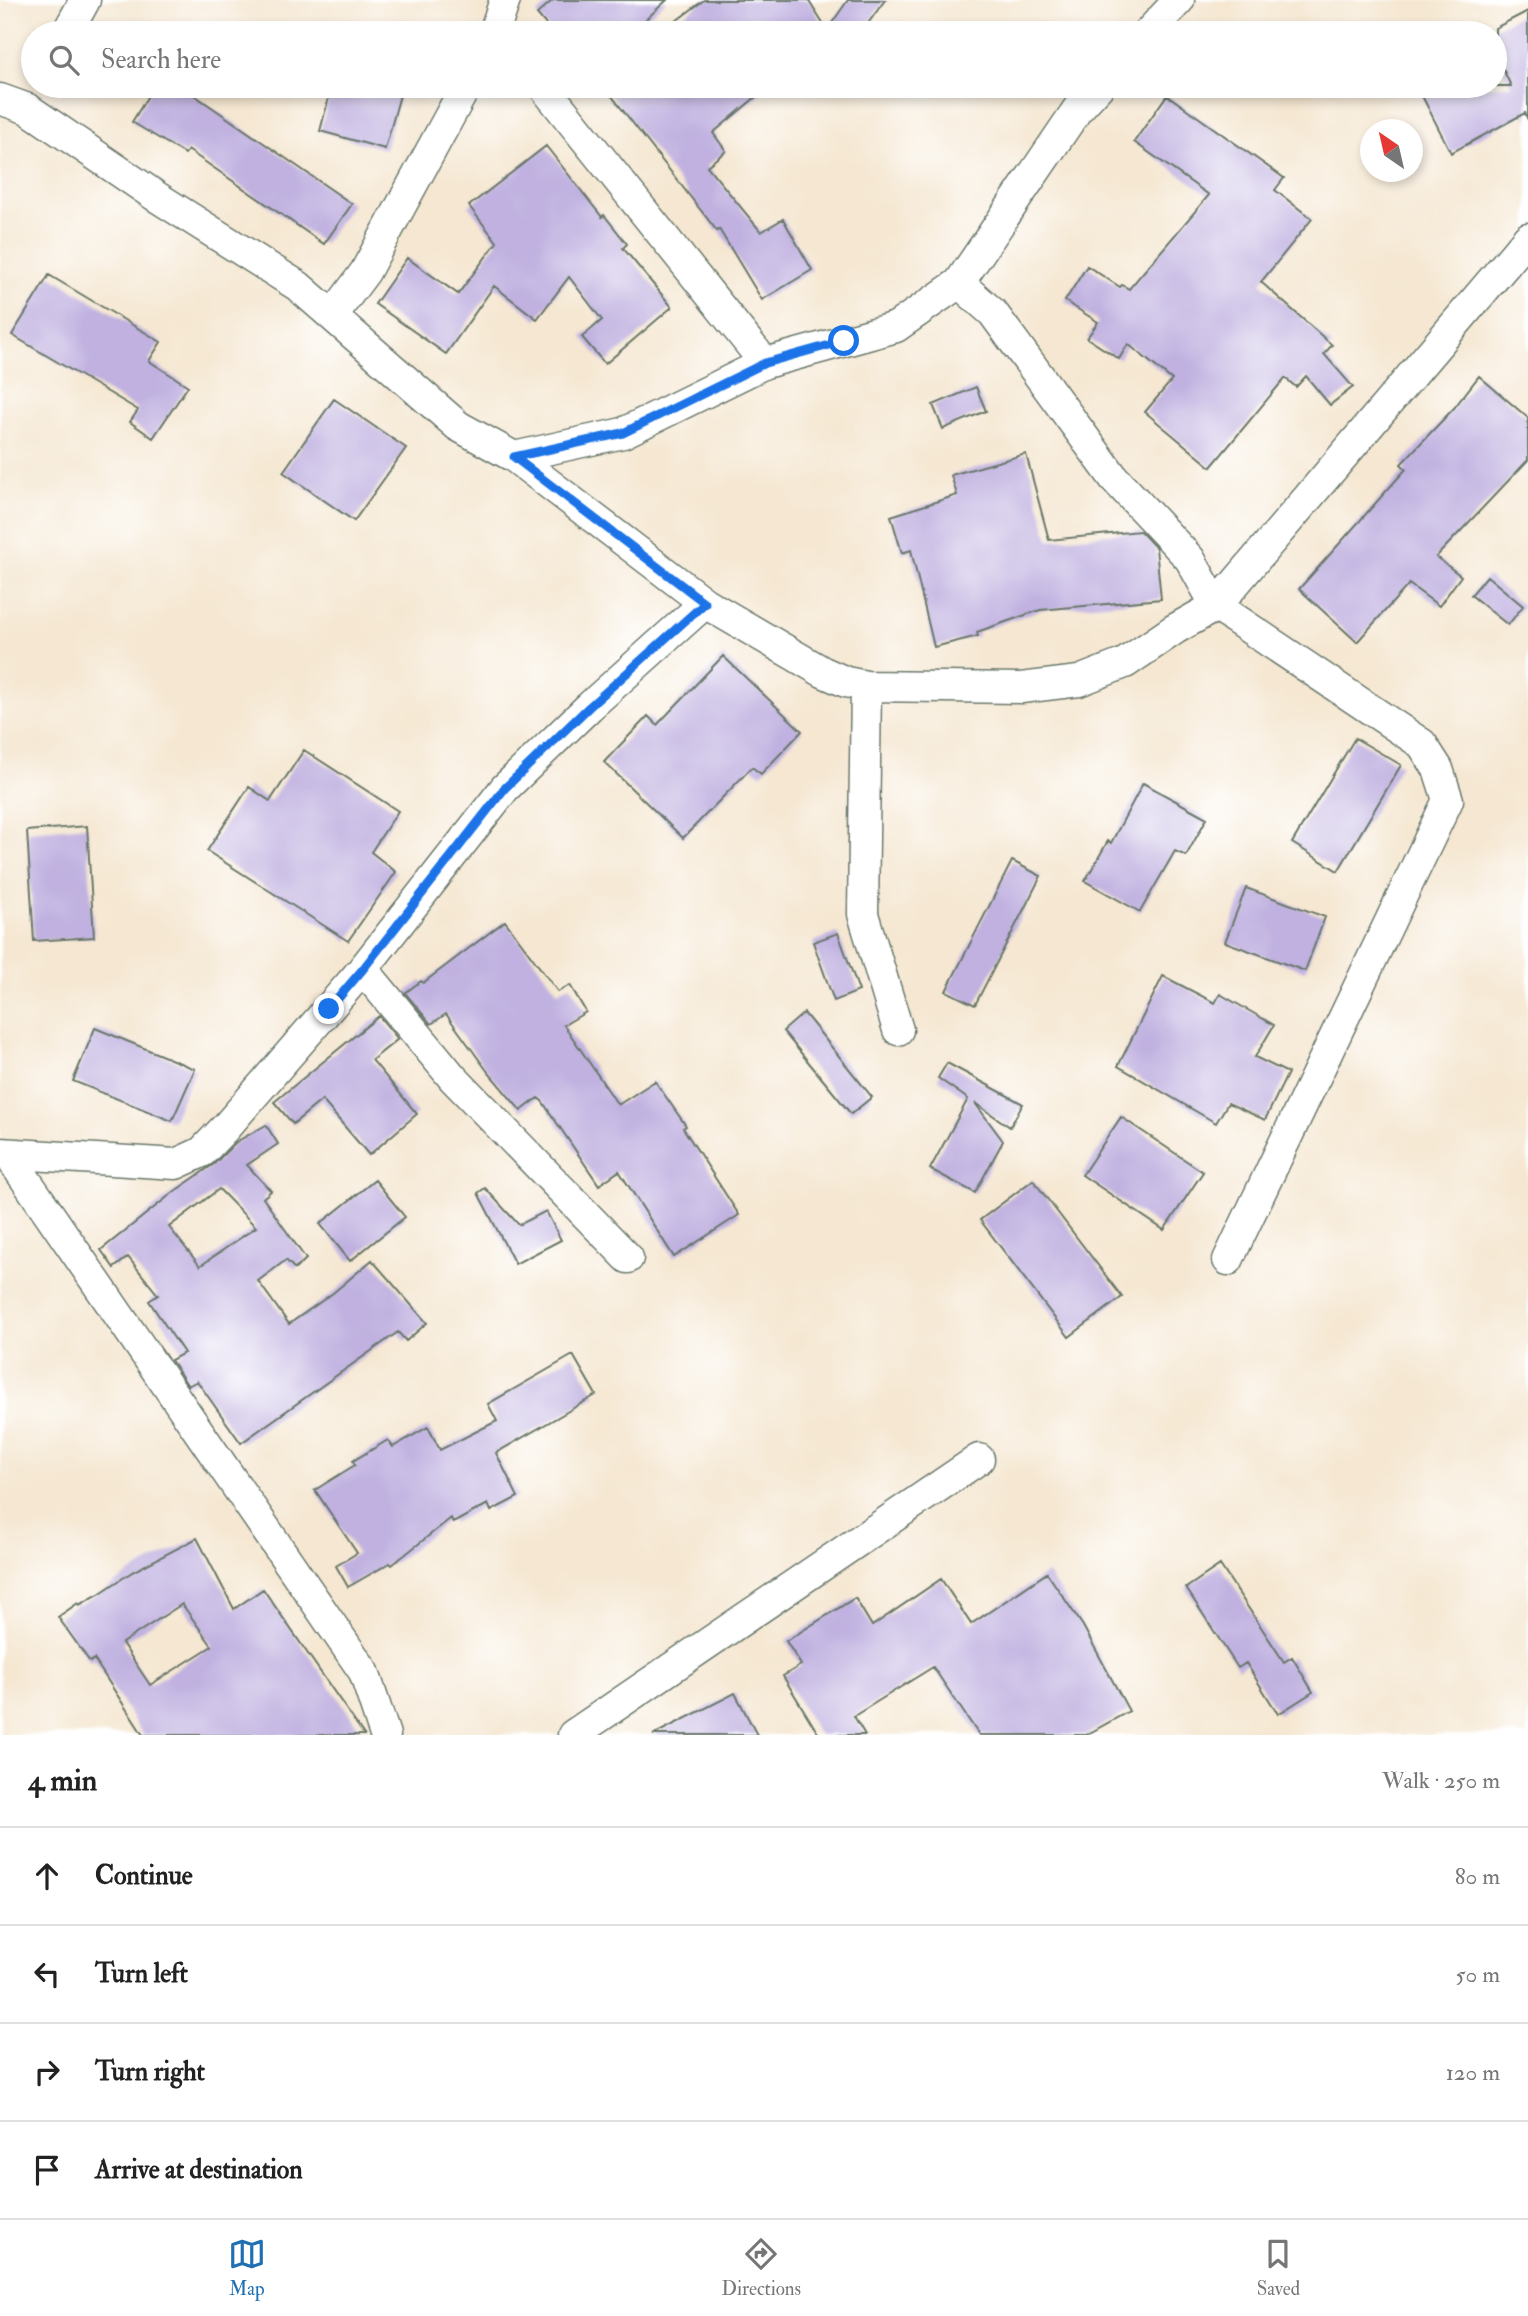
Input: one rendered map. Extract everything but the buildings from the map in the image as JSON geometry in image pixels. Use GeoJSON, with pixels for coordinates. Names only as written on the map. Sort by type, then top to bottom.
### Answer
{"type":"FeatureCollection","features":[{"type":"Feature","properties":{"kind":"street"},"geometry":{"type":"LineString","coordinates":[[74,21],[85,0]]}},
{"type":"Feature","properties":{"kind":"street"},"geometry":{"type":"LineString","coordinates":[[1159,21],[1179,0]]}},
{"type":"Feature","properties":{"kind":"street"},"geometry":{"type":"LineString","coordinates":[[0,99],[21,98]]}},
{"type":"Feature","properties":{"kind":"street"},"geometry":{"type":"LineString","coordinates":[[35,98],[157,197],[298,286],[458,426],[514,457],[705,603],[823,673],[866,686],[1021,688],[1079,681],[1125,663],[1175,629],[1216,606],[1528,238]]}},
{"type":"Feature","properties":{"kind":"street"},"geometry":{"type":"LineString","coordinates":[[332,315],[365,272],[459,98]]}},
{"type":"Feature","properties":{"kind":"street"},"geometry":{"type":"LineString","coordinates":[[553,98],[765,363]]}},
{"type":"Feature","properties":{"kind":"street"},"geometry":{"type":"LineString","coordinates":[[514,457],[623,433],[765,363],[896,327],[960,283],[1077,110],[1088,98]]}},
{"type":"Feature","properties":{"kind":"street"},"geometry":{"type":"LineString","coordinates":[[960,283],[993,313],[1114,478],[1190,559],[1216,606],[1422,744],[1438,769],[1448,800],[1228,1260]]}},
{"type":"Feature","properties":{"kind":"street"},"geometry":{"type":"LineString","coordinates":[[4,1154],[176,1164],[202,1152],[363,969],[505,788],[589,707],[705,603]]}},
{"type":"Feature","properties":{"kind":"street"},"geometry":{"type":"LineString","coordinates":[[866,686],[863,914],[898,1030]]}},
{"type":"Feature","properties":{"kind":"street"},"geometry":{"type":"LineString","coordinates":[[363,969],[453,1078],[628,1258]]}},
{"type":"Feature","properties":{"kind":"street"},"geometry":{"type":"LineString","coordinates":[[4,1154],[364,1672],[385,1735]]}},
{"type":"Feature","properties":{"kind":"street"},"geometry":{"type":"LineString","coordinates":[[573,1735],[979,1459]]}},
{"type":"Feature","properties":{"kind":"route"},"geometry":{"type":"LineString","coordinates":[[329,1009],[505,788],[589,707],[705,603],[514,457],[623,433],[765,363],[844,341]]}}]}
